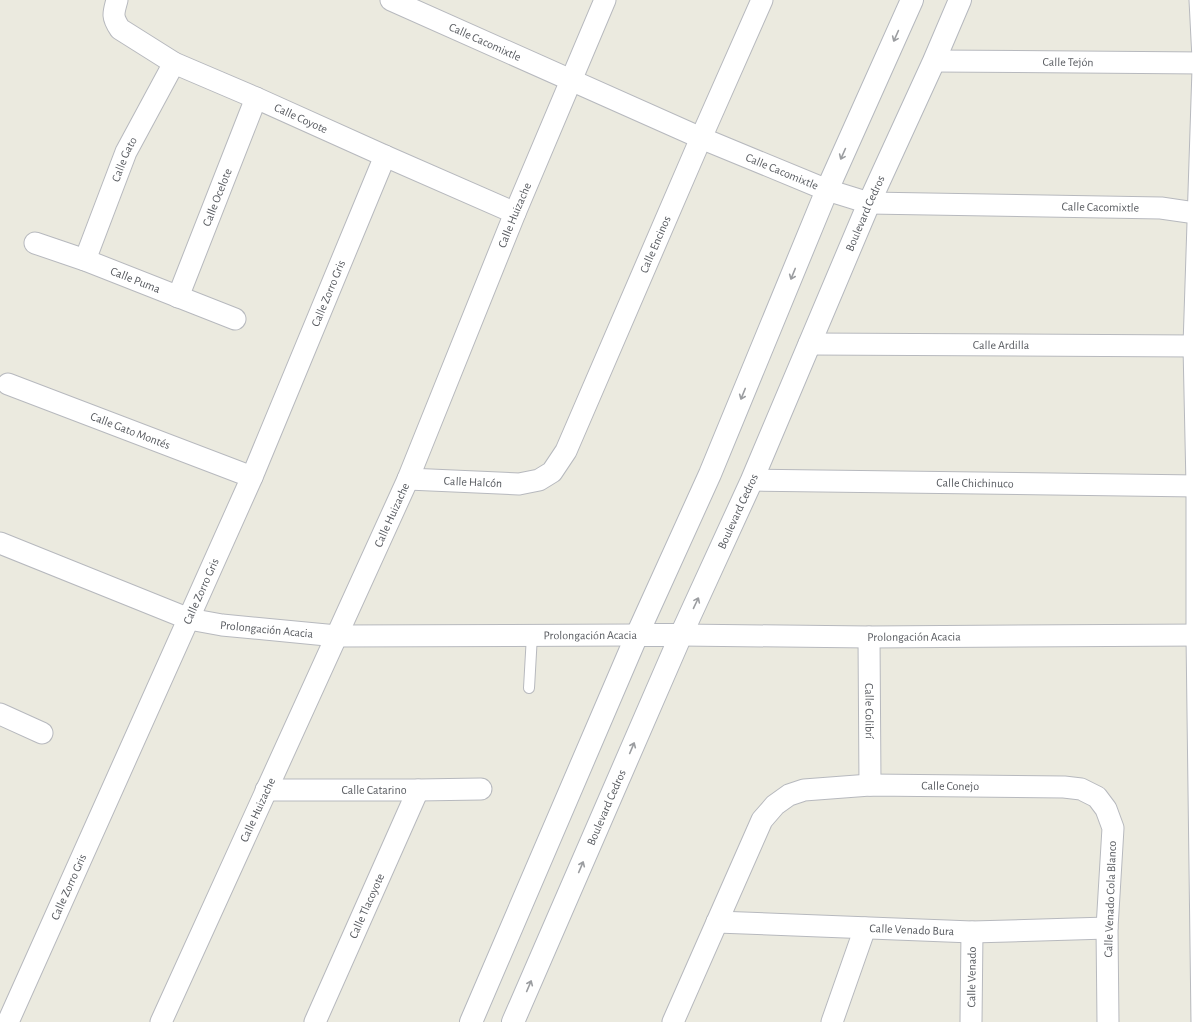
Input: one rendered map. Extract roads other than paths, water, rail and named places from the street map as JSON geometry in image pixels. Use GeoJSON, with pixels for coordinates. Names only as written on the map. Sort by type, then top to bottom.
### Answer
{"type":"FeatureCollection","features":[{"type":"Feature","properties":{"kind":"street","name":"Calle Coyote"},"geometry":{"type":"LineString","coordinates":[[117,0],[114,11],[114,21],[120,29],[174,63],[515,213]]}},
{"type":"Feature","properties":{"kind":"street","name":"Calle Cacomixtle"},"geometry":{"type":"LineString","coordinates":[[391,0],[701,138],[827,190],[869,203],[1161,208],[1200,214]]}},
{"type":"Feature","properties":{"kind":"street","name":"Calle Huizache"},"geometry":{"type":"LineString","coordinates":[[161,1022],[408,479],[515,213],[605,0]]}},
{"type":"Feature","properties":{"kind":"street","name":"Calle Encinos"},"geometry":{"type":"LineString","coordinates":[[539,480],[552,472],[566,451],[762,0]]}},
{"type":"Feature","properties":{"kind":"street"},"geometry":{"type":"LineString","coordinates":[[471,1022],[637,635],[713,467],[827,190],[912,0]]}},
{"type":"Feature","properties":{"kind":"street","name":"Boulevard Cedros"},"geometry":{"type":"LineString","coordinates":[[513,1022],[681,635],[752,480],[869,203],[934,61],[960,0]]}},
{"type":"Feature","properties":{"kind":"street"},"geometry":{"type":"LineString","coordinates":[[1200,0],[1203,59]]}},
{"type":"Feature","properties":{"kind":"street","name":"Calle Tejón"},"geometry":{"type":"LineString","coordinates":[[934,61],[1203,63]]}},
{"type":"Feature","properties":{"kind":"street","name":"Calle Gato"},"geometry":{"type":"LineString","coordinates":[[85,260],[126,152],[174,63]]}},
{"type":"Feature","properties":{"kind":"street"},"geometry":{"type":"LineString","coordinates":[[1202,1022],[1200,635],[1194,346],[1200,214],[1203,69]]}},
{"type":"Feature","properties":{"kind":"street","name":"Calle Ocelote"},"geometry":{"type":"LineString","coordinates":[[178,297],[256,98]]}},
{"type":"Feature","properties":{"kind":"street","name":"Calle Zorro Gris"},"geometry":{"type":"LineString","coordinates":[[8,1022],[252,478],[385,156]]}},
{"type":"Feature","properties":{"kind":"street","name":"Calle Puma"},"geometry":{"type":"LineString","coordinates":[[35,243],[85,260],[235,319]]}},
{"type":"Feature","properties":{"kind":"street","name":"Calle Ardilla"},"geometry":{"type":"LineString","coordinates":[[809,344],[1194,346]]}},
{"type":"Feature","properties":{"kind":"street","name":"Calle Gato Montés"},"geometry":{"type":"LineString","coordinates":[[8,384],[252,478]]}},
{"type":"Feature","properties":{"kind":"street","name":"Calle Halcón"},"geometry":{"type":"LineString","coordinates":[[408,479],[519,484],[539,480]]}},
{"type":"Feature","properties":{"kind":"street","name":"Calle Chichinuco"},"geometry":{"type":"LineString","coordinates":[[752,480],[1197,486]]}},
{"type":"Feature","properties":{"kind":"street","name":"Prolongación Acacia"},"geometry":{"type":"LineString","coordinates":[[0,543],[188,619],[222,625],[337,636],[681,635],[869,637],[1200,635]]}},
{"type":"Feature","properties":{"kind":"street","name":"Calle Colibrí"},"geometry":{"type":"LineString","coordinates":[[869,637],[870,785]]}},
{"type":"Feature","properties":{"kind":"street"},"geometry":{"type":"LineString","coordinates":[[0,714],[42,733]]}},
{"type":"Feature","properties":{"kind":"street","name":"Calle Conejo"},"geometry":{"type":"LineString","coordinates":[[673,1022],[762,820],[775,805],[789,795],[804,790],[820,790],[870,785],[1064,787],[1081,789]]}},
{"type":"Feature","properties":{"kind":"street","name":"Calle Catarino"},"geometry":{"type":"LineString","coordinates":[[266,790],[418,790],[481,788]]}},
{"type":"Feature","properties":{"kind":"street","name":"Calle Venado Cola Blanco"},"geometry":{"type":"LineString","coordinates":[[1081,789],[1097,797],[1106,809],[1113,828],[1107,928],[1108,1022]]}},
{"type":"Feature","properties":{"kind":"street","name":"Calle Tlacoyote"},"geometry":{"type":"LineString","coordinates":[[315,1022],[418,790]]}},
{"type":"Feature","properties":{"kind":"street","name":"Calle Venado Bura"},"geometry":{"type":"LineString","coordinates":[[717,922],[972,932],[1107,928]]}},
{"type":"Feature","properties":{"kind":"street"},"geometry":{"type":"LineString","coordinates":[[832,1022],[865,928]]}},
{"type":"Feature","properties":{"kind":"street","name":"Calle Venado"},"geometry":{"type":"LineString","coordinates":[[971,1022],[972,932]]}},
{"type":"Feature","properties":{"kind":"lane"},"geometry":{"type":"LineString","coordinates":[[529,688],[532,635]]}}]}
